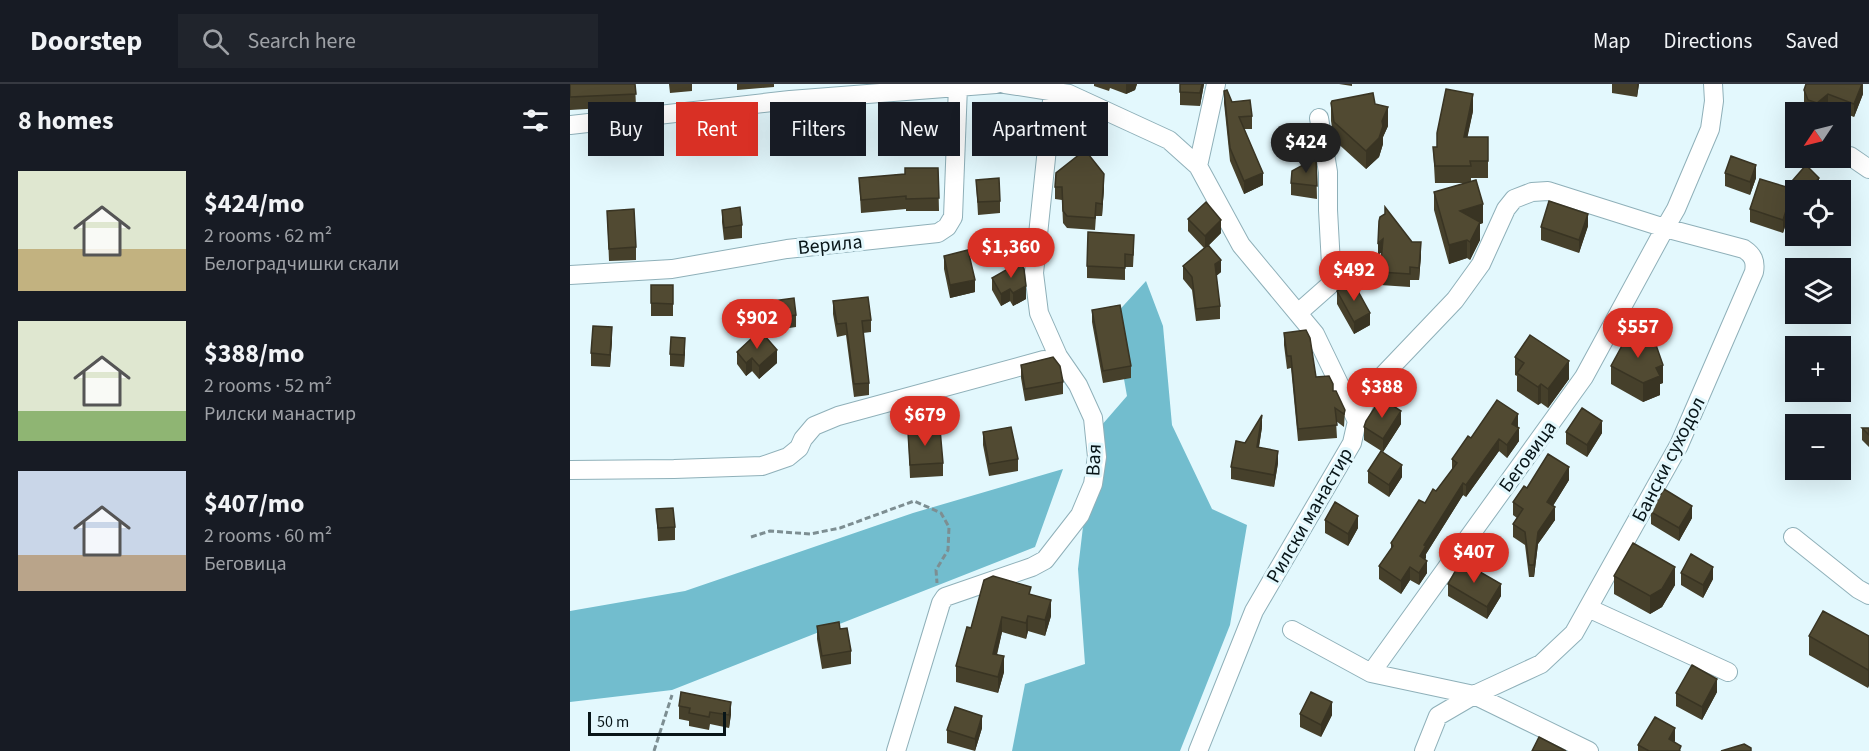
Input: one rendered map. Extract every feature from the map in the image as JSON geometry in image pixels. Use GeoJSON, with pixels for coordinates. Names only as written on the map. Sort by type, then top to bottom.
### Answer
{"type":"FeatureCollection","features":[{"type":"Feature","properties":{"kind":"street"},"geometry":{"type":"LineString","coordinates":[[570,125],[789,92],[996,84]]}},
{"type":"Feature","properties":{"kind":"street"},"geometry":{"type":"LineString","coordinates":[[1005,84],[1064,90],[1169,140],[1198,166],[1241,245],[1315,334],[1357,422]]}},
{"type":"Feature","properties":{"kind":"street"},"geometry":{"type":"LineString","coordinates":[[1198,166],[1216,84]]}},
{"type":"Feature","properties":{"kind":"street"},"geometry":{"type":"LineString","coordinates":[[1665,228],[1676,209],[1710,129],[1714,101],[1713,84]]}},
{"type":"Feature","properties":{"kind":"street","name":"Верила"},"geometry":{"type":"LineString","coordinates":[[570,275],[672,269],[787,249],[938,233],[947,227],[953,217],[958,86]]}},
{"type":"Feature","properties":{"kind":"street","name":"Вая"},"geometry":{"type":"LineString","coordinates":[[945,597],[1032,567],[1045,560],[1080,515],[1093,484],[1097,457],[1092,418],[1078,385],[1058,356],[1039,313],[1034,273],[1064,90]]}},
{"type":"Feature","properties":{"kind":"street"},"geometry":{"type":"LineString","coordinates":[[1298,313],[1332,283],[1328,172],[1319,118]]}},
{"type":"Feature","properties":{"kind":"street"},"geometry":{"type":"LineString","coordinates":[[1851,157],[1869,169]]}},
{"type":"Feature","properties":{"kind":"street","name":"Рилски манастир"},"geometry":{"type":"LineString","coordinates":[[1198,751],[1254,611],[1352,443],[1357,422],[1372,387],[1455,300],[1481,264],[1506,209],[1514,199],[1532,192],[1548,191],[1665,228]]}},
{"type":"Feature","properties":{"kind":"street","name":"Бански суходол"},"geometry":{"type":"LineString","coordinates":[[1424,751],[1438,716],[1474,695],[1541,664],[1574,633],[1679,445],[1756,263],[1751,254],[1744,249],[1665,228]]}},
{"type":"Feature","properties":{"kind":"street","name":"Беговица"},"geometry":{"type":"LineString","coordinates":[[1371,673],[1584,377],[1665,228]]}},
{"type":"Feature","properties":{"kind":"street"},"geometry":{"type":"LineString","coordinates":[[570,470],[762,466],[788,457],[799,448],[814,426],[837,416],[1058,356]]}},
{"type":"Feature","properties":{"kind":"street"},"geometry":{"type":"LineString","coordinates":[[1793,537],[1858,589],[1869,595]]}},
{"type":"Feature","properties":{"kind":"street"},"geometry":{"type":"LineString","coordinates":[[896,751],[941,603],[945,597]]}},
{"type":"Feature","properties":{"kind":"street"},"geometry":{"type":"LineString","coordinates":[[1588,608],[1728,672]]}},
{"type":"Feature","properties":{"kind":"street"},"geometry":{"type":"LineString","coordinates":[[1292,630],[1371,673],[1474,695],[1589,751]]}},
{"type":"Feature","properties":{"kind":"path"},"geometry":{"type":"LineString","coordinates":[[751,537],[770,531],[810,534],[840,528],[914,501],[941,513],[949,527],[948,550],[936,570],[937,585],[945,597]]}},
{"type":"Feature","properties":{"kind":"path"},"geometry":{"type":"LineString","coordinates":[[654,751],[672,694]]}},
{"type":"Feature","properties":{"kind":"shaded area"},"geometry":{"type":"Polygon","coordinates":[[[1146,281],[1163,326],[1172,425],[1212,509],[1247,525],[1230,625],[1180,751],[1012,751],[1025,684],[1085,664],[1078,569],[1094,434],[1127,396],[1113,317],[1146,281]]]}},
{"type":"Feature","properties":{"kind":"shaded area"},"geometry":{"type":"Polygon","coordinates":[[[1063,469],[1035,547],[672,690],[570,702],[570,611],[685,591],[913,513],[1063,469]]]}},
{"type":"Feature","properties":{"kind":"building"},"geometry":{"type":"Polygon","coordinates":[[[570,84],[635,84],[636,94],[570,97],[570,84]]]}},
{"type":"Feature","properties":{"kind":"building"},"geometry":{"type":"Polygon","coordinates":[[[1180,84],[1202,84],[1200,93],[1180,92],[1180,84]]]}},
{"type":"Feature","properties":{"kind":"building"},"geometry":{"type":"Polygon","coordinates":[[[1806,84],[1862,84],[1854,104],[1828,94],[1818,102],[1814,102],[1808,100],[1804,90],[1806,84]]]}},
{"type":"Feature","properties":{"kind":"building"},"geometry":{"type":"Polygon","coordinates":[[[1446,89],[1473,94],[1464,137],[1488,137],[1488,161],[1470,161],[1471,166],[1435,166],[1433,147],[1437,147],[1437,133],[1446,89]]]}},
{"type":"Feature","properties":{"kind":"building"},"geometry":{"type":"Polygon","coordinates":[[[1227,90],[1232,102],[1250,100],[1252,116],[1239,117],[1263,173],[1244,181],[1230,148],[1224,91],[1227,90]]]}},
{"type":"Feature","properties":{"kind":"building"},"geometry":{"type":"Polygon","coordinates":[[[1373,93],[1375,104],[1388,107],[1382,121],[1383,126],[1379,138],[1366,151],[1334,122],[1331,103],[1373,93]]]}},
{"type":"Feature","properties":{"kind":"building"},"geometry":{"type":"Polygon","coordinates":[[[1077,156],[1090,156],[1104,174],[1102,204],[1096,203],[1095,218],[1067,216],[1063,211],[1062,187],[1055,187],[1056,173],[1077,156]]]}},
{"type":"Feature","properties":{"kind":"building"},"geometry":{"type":"Polygon","coordinates":[[[1731,156],[1756,165],[1750,182],[1725,173],[1731,156]]]}},
{"type":"Feature","properties":{"kind":"building"},"geometry":{"type":"Polygon","coordinates":[[[1316,158],[1317,186],[1291,183],[1292,171],[1316,158]]]}},
{"type":"Feature","properties":{"kind":"building"},"geometry":{"type":"Polygon","coordinates":[[[905,168],[938,168],[939,198],[906,199],[906,196],[861,200],[859,178],[905,174],[905,168]]]}},
{"type":"Feature","properties":{"kind":"building"},"geometry":{"type":"Polygon","coordinates":[[[1803,168],[1809,168],[1819,178],[1817,180],[1793,180],[1803,168]]]}},
{"type":"Feature","properties":{"kind":"building"},"geometry":{"type":"Polygon","coordinates":[[[999,178],[1000,201],[978,202],[976,180],[999,178]]]}},
{"type":"Feature","properties":{"kind":"building"},"geometry":{"type":"Polygon","coordinates":[[[1760,179],[1785,187],[1783,220],[1750,209],[1760,179]]]}},
{"type":"Feature","properties":{"kind":"building"},"geometry":{"type":"Polygon","coordinates":[[[1476,180],[1483,204],[1460,211],[1480,222],[1470,242],[1467,240],[1449,245],[1434,192],[1476,180]]]}},
{"type":"Feature","properties":{"kind":"building"},"geometry":{"type":"Polygon","coordinates":[[[1549,201],[1588,214],[1579,240],[1541,227],[1549,201]]]}},
{"type":"Feature","properties":{"kind":"building"},"geometry":{"type":"Polygon","coordinates":[[[1206,202],[1221,220],[1205,236],[1188,219],[1206,202]]]}},
{"type":"Feature","properties":{"kind":"building"},"geometry":{"type":"Polygon","coordinates":[[[740,207],[742,225],[724,228],[722,210],[740,207]]]}},
{"type":"Feature","properties":{"kind":"building"},"geometry":{"type":"Polygon","coordinates":[[[1385,207],[1412,242],[1421,242],[1419,268],[1410,267],[1410,274],[1380,272],[1383,239],[1378,243],[1379,221],[1380,217],[1385,214],[1385,207]]]}},
{"type":"Feature","properties":{"kind":"building"},"geometry":{"type":"Polygon","coordinates":[[[634,209],[636,247],[609,249],[607,211],[634,209]]]}},
{"type":"Feature","properties":{"kind":"building"},"geometry":{"type":"Polygon","coordinates":[[[1088,232],[1134,235],[1133,255],[1125,254],[1125,268],[1087,266],[1088,232]]]}},
{"type":"Feature","properties":{"kind":"building"},"geometry":{"type":"Polygon","coordinates":[[[1208,245],[1221,260],[1215,264],[1220,306],[1196,309],[1192,277],[1183,266],[1208,245]]]}},
{"type":"Feature","properties":{"kind":"building"},"geometry":{"type":"Polygon","coordinates":[[[968,250],[975,280],[950,285],[944,256],[968,250]]]}},
{"type":"Feature","properties":{"kind":"building"},"geometry":{"type":"Polygon","coordinates":[[[1020,262],[1024,269],[1026,286],[1013,293],[1010,289],[1001,294],[992,278],[1020,262]]]}},
{"type":"Feature","properties":{"kind":"building"},"geometry":{"type":"Polygon","coordinates":[[[1353,282],[1370,313],[1354,322],[1337,291],[1353,282]]]}},
{"type":"Feature","properties":{"kind":"building"},"geometry":{"type":"Polygon","coordinates":[[[651,285],[673,285],[673,304],[651,303],[651,285]]]}},
{"type":"Feature","properties":{"kind":"building"},"geometry":{"type":"Polygon","coordinates":[[[868,297],[871,320],[862,321],[869,383],[854,384],[846,323],[837,324],[833,301],[868,297]]]}},
{"type":"Feature","properties":{"kind":"building"},"geometry":{"type":"Polygon","coordinates":[[[794,298],[796,315],[776,318],[773,301],[794,298]]]}},
{"type":"Feature","properties":{"kind":"building"},"geometry":{"type":"Polygon","coordinates":[[[1120,305],[1131,366],[1103,371],[1092,310],[1120,305]]]}},
{"type":"Feature","properties":{"kind":"building"},"geometry":{"type":"Polygon","coordinates":[[[593,326],[612,327],[610,355],[591,353],[593,326]]]}},
{"type":"Feature","properties":{"kind":"building"},"geometry":{"type":"Polygon","coordinates":[[[1306,330],[1310,338],[1316,377],[1329,376],[1333,384],[1333,391],[1336,391],[1345,410],[1344,414],[1335,408],[1337,425],[1298,429],[1291,356],[1287,356],[1284,333],[1306,330]]]}},
{"type":"Feature","properties":{"kind":"building"},"geometry":{"type":"Polygon","coordinates":[[[1630,331],[1656,345],[1663,365],[1656,368],[1660,376],[1643,383],[1611,366],[1630,331]]]}},
{"type":"Feature","properties":{"kind":"building"},"geometry":{"type":"Polygon","coordinates":[[[764,335],[777,350],[759,366],[752,358],[746,363],[737,352],[753,337],[756,341],[764,335]]]}},
{"type":"Feature","properties":{"kind":"building"},"geometry":{"type":"Polygon","coordinates":[[[1530,335],[1569,361],[1548,389],[1541,384],[1538,387],[1517,373],[1524,363],[1515,357],[1530,335]]]}},
{"type":"Feature","properties":{"kind":"building"},"geometry":{"type":"Polygon","coordinates":[[[671,337],[685,338],[684,355],[670,354],[671,337]]]}},
{"type":"Feature","properties":{"kind":"building"},"geometry":{"type":"Polygon","coordinates":[[[1053,357],[1060,366],[1063,382],[1025,389],[1021,365],[1053,357]]]}},
{"type":"Feature","properties":{"kind":"building"},"geometry":{"type":"Polygon","coordinates":[[[1381,398],[1401,411],[1383,439],[1364,427],[1381,398]]]}},
{"type":"Feature","properties":{"kind":"building"},"geometry":{"type":"Polygon","coordinates":[[[1497,400],[1518,414],[1512,424],[1519,428],[1507,445],[1499,439],[1466,485],[1463,483],[1424,545],[1426,546],[1420,556],[1427,561],[1419,573],[1410,567],[1401,581],[1379,566],[1393,546],[1391,543],[1419,500],[1425,503],[1433,489],[1436,491],[1457,463],[1452,459],[1468,436],[1471,438],[1497,400]]]}},
{"type":"Feature","properties":{"kind":"building"},"geometry":{"type":"Polygon","coordinates":[[[1582,408],[1602,421],[1587,445],[1566,432],[1582,408]]]}},
{"type":"Feature","properties":{"kind":"building"},"geometry":{"type":"Polygon","coordinates":[[[1262,415],[1257,447],[1278,451],[1274,475],[1231,467],[1236,441],[1245,443],[1262,415]]]}},
{"type":"Feature","properties":{"kind":"building"},"geometry":{"type":"Polygon","coordinates":[[[1011,427],[1018,459],[989,464],[983,432],[1011,427]]]}},
{"type":"Feature","properties":{"kind":"building"},"geometry":{"type":"Polygon","coordinates":[[[1862,428],[1869,428],[1869,435],[1862,428]]]}},
{"type":"Feature","properties":{"kind":"building"},"geometry":{"type":"Polygon","coordinates":[[[940,429],[943,463],[910,465],[908,432],[940,429]]]}},
{"type":"Feature","properties":{"kind":"building"},"geometry":{"type":"Polygon","coordinates":[[[1381,451],[1402,465],[1389,485],[1368,471],[1381,451]]]}},
{"type":"Feature","properties":{"kind":"building"},"geometry":{"type":"Polygon","coordinates":[[[1548,454],[1569,467],[1547,502],[1555,507],[1538,532],[1534,565],[1529,565],[1525,532],[1513,524],[1523,509],[1513,502],[1524,486],[1527,488],[1548,454]]]}},
{"type":"Feature","properties":{"kind":"building"},"geometry":{"type":"Polygon","coordinates":[[[1664,489],[1692,506],[1679,528],[1651,512],[1664,489]]]}},
{"type":"Feature","properties":{"kind":"building"},"geometry":{"type":"Polygon","coordinates":[[[1335,502],[1358,516],[1348,534],[1325,520],[1335,502]]]}},
{"type":"Feature","properties":{"kind":"building"},"geometry":{"type":"Polygon","coordinates":[[[673,508],[675,527],[658,528],[656,509],[673,508]]]}},
{"type":"Feature","properties":{"kind":"building"},"geometry":{"type":"Polygon","coordinates":[[[1633,543],[1675,567],[1662,589],[1650,596],[1614,576],[1633,543]]]}},
{"type":"Feature","properties":{"kind":"building"},"geometry":{"type":"Polygon","coordinates":[[[1691,554],[1713,567],[1703,585],[1681,573],[1691,554]]]}},
{"type":"Feature","properties":{"kind":"building"},"geometry":{"type":"Polygon","coordinates":[[[1461,561],[1501,584],[1487,607],[1448,584],[1461,561]]]}},
{"type":"Feature","properties":{"kind":"building"},"geometry":{"type":"Polygon","coordinates":[[[993,576],[1031,587],[1029,594],[1051,600],[1045,620],[1028,616],[1026,623],[1002,617],[993,654],[1004,656],[998,677],[956,666],[967,627],[971,628],[984,580],[993,576]]]}},
{"type":"Feature","properties":{"kind":"building"},"geometry":{"type":"Polygon","coordinates":[[[1823,611],[1869,636],[1868,670],[1809,636],[1823,611]]]}},
{"type":"Feature","properties":{"kind":"building"},"geometry":{"type":"Polygon","coordinates":[[[839,622],[840,629],[847,628],[851,651],[822,656],[817,626],[839,622]]]}},
{"type":"Feature","properties":{"kind":"building"},"geometry":{"type":"Polygon","coordinates":[[[1692,665],[1717,679],[1702,707],[1676,693],[1692,665]]]}},
{"type":"Feature","properties":{"kind":"building"},"geometry":{"type":"Polygon","coordinates":[[[681,692],[731,702],[729,715],[710,712],[709,717],[689,713],[690,708],[679,706],[681,692]]]}},
{"type":"Feature","properties":{"kind":"building"},"geometry":{"type":"Polygon","coordinates":[[[1311,692],[1332,702],[1321,725],[1300,714],[1311,692]]]}},
{"type":"Feature","properties":{"kind":"building"},"geometry":{"type":"Polygon","coordinates":[[[955,707],[982,716],[975,739],[947,730],[955,707]]]}},
{"type":"Feature","properties":{"kind":"building"},"geometry":{"type":"Polygon","coordinates":[[[1655,717],[1675,728],[1669,739],[1681,746],[1679,751],[1649,751],[1638,745],[1655,717]]]}},
{"type":"Feature","properties":{"kind":"building"},"geometry":{"type":"Polygon","coordinates":[[[1539,737],[1566,751],[1532,751],[1539,737]]]}},
{"type":"Feature","properties":{"kind":"building"},"geometry":{"type":"Polygon","coordinates":[[[1744,744],[1751,748],[1751,751],[1721,751],[1744,744]]]}}]}
